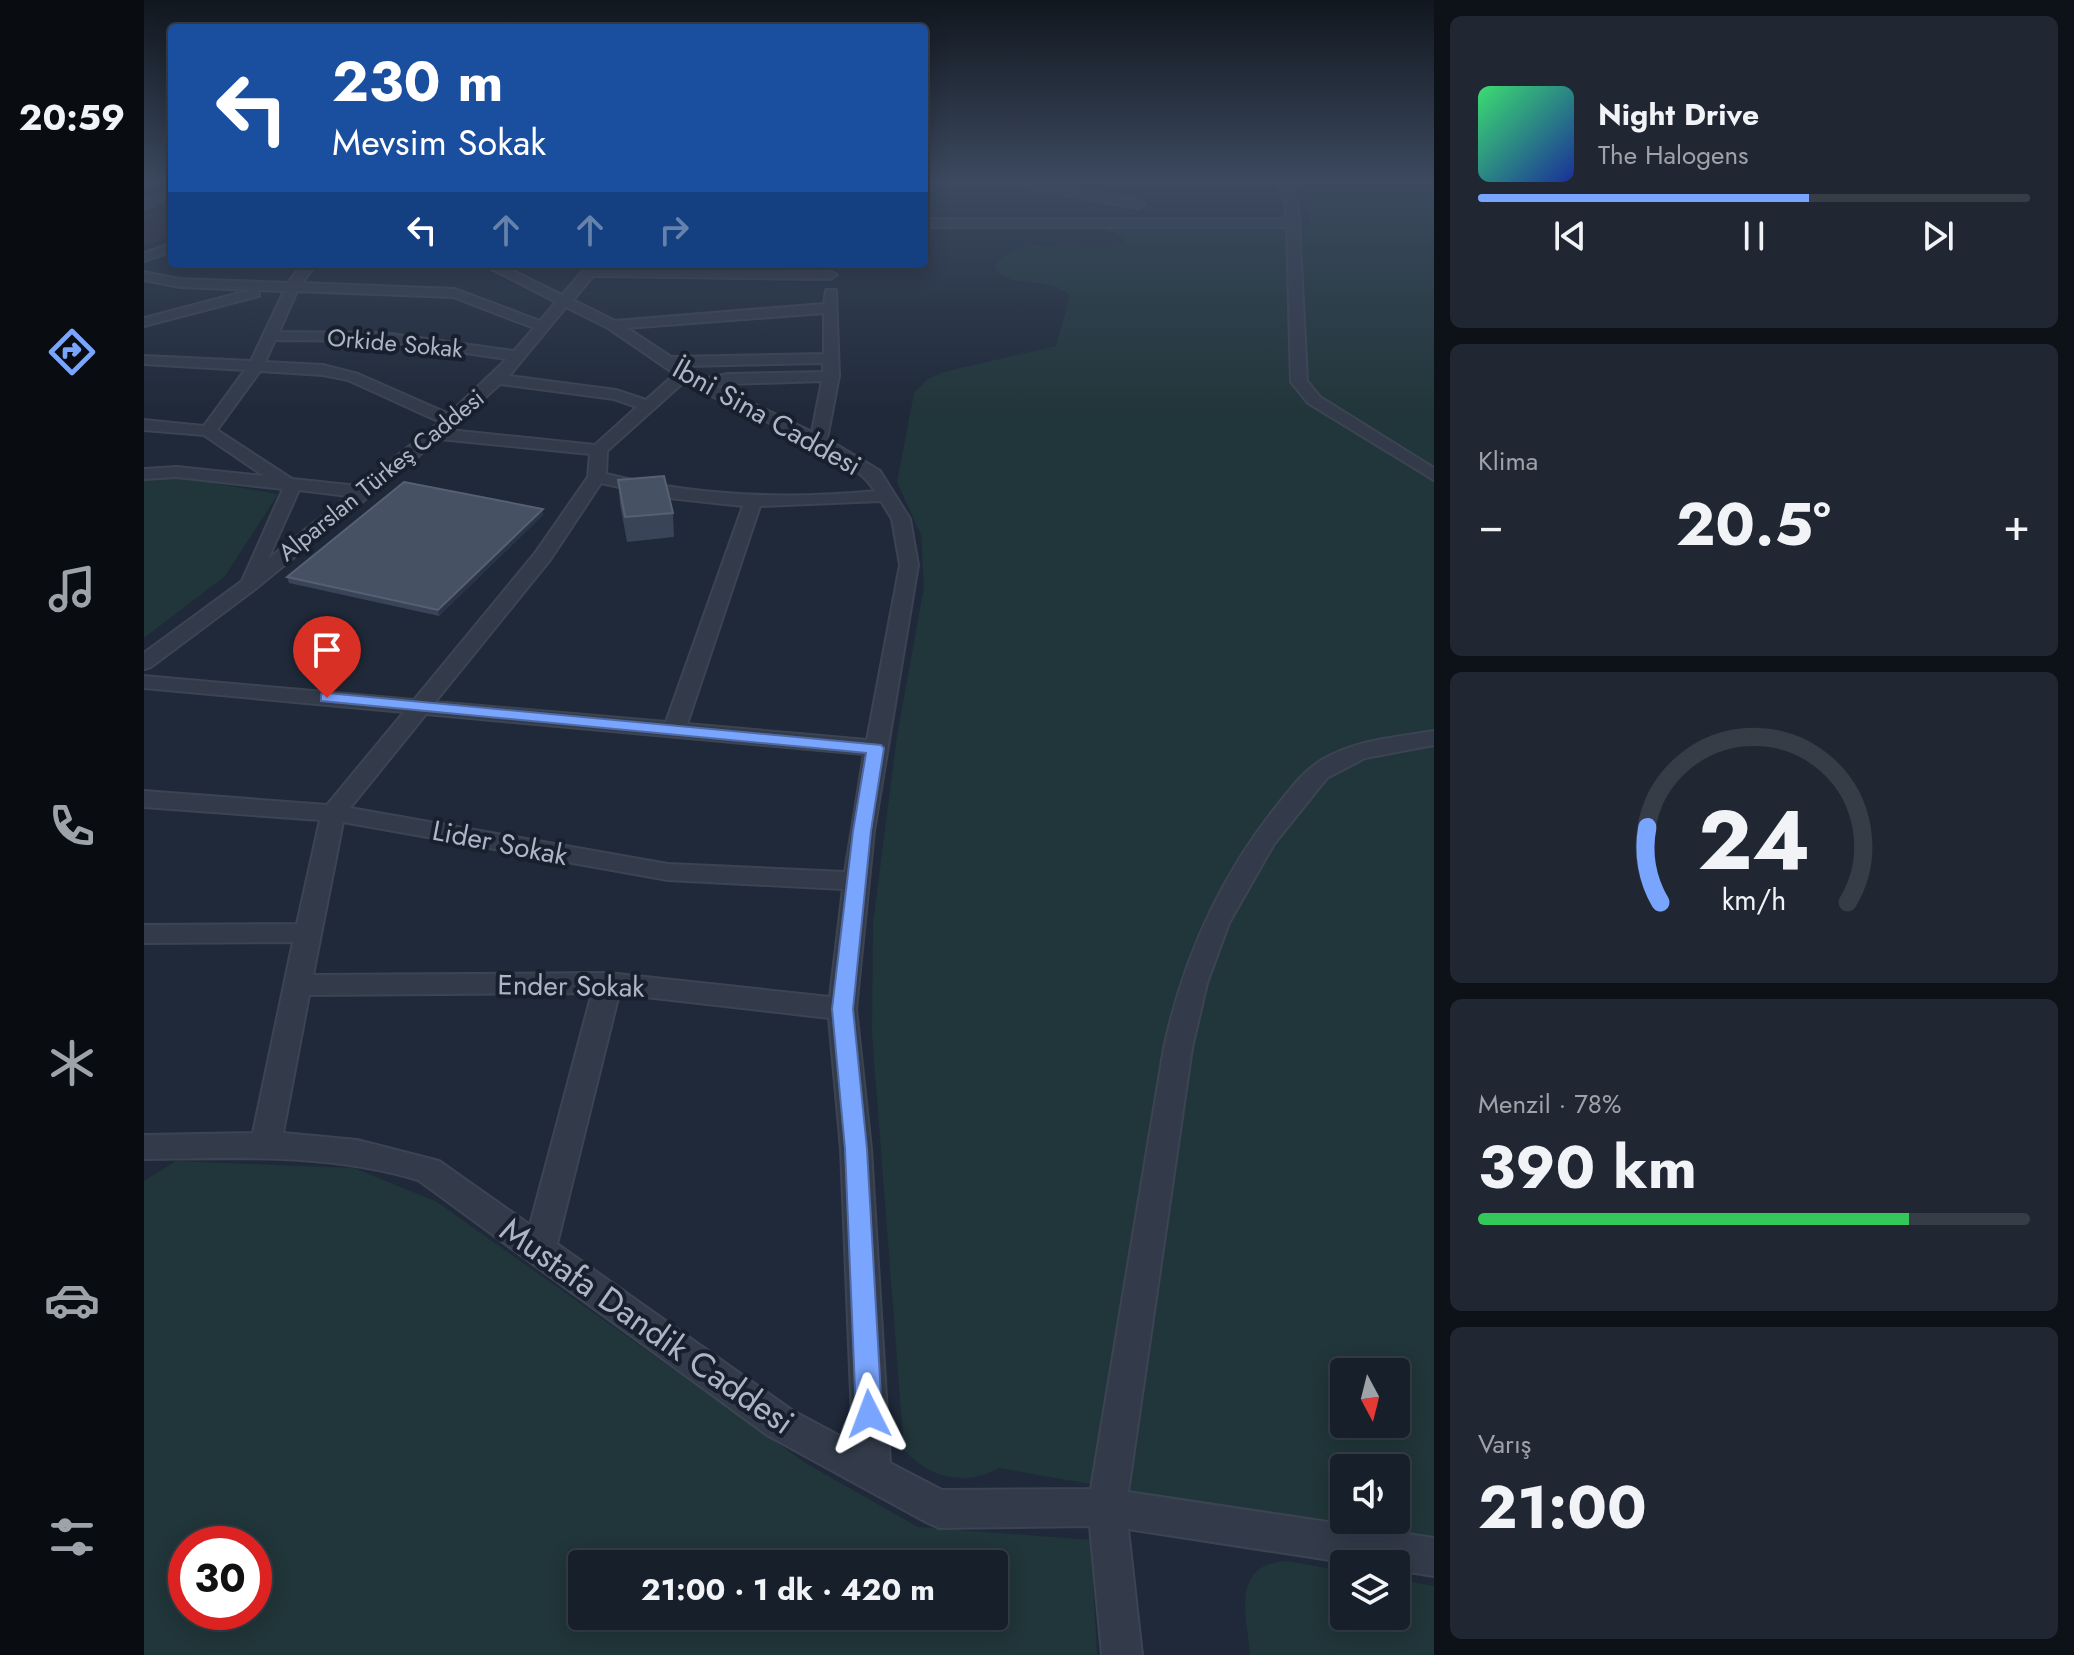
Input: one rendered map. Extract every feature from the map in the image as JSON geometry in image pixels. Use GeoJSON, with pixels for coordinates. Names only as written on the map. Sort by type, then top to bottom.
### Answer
{"type":"FeatureCollection","features":[{"type":"Feature","properties":{"kind":"street"},"geometry":{"type":"LineString","coordinates":[[1294,257],[1299,382],[1314,400],[1434,475]]}},
{"type":"Feature","properties":{"kind":"street"},"geometry":{"type":"LineString","coordinates":[[208,431],[257,364],[270,336],[286,286],[305,268]]}},
{"type":"Feature","properties":{"kind":"street"},"geometry":{"type":"LineString","coordinates":[[455,293],[490,268]]}},
{"type":"Feature","properties":{"kind":"street","name":"İbni Sina Caddesi"},"geometry":{"type":"LineString","coordinates":[[500,268],[613,325],[684,373],[818,441],[874,475],[888,495],[905,532],[909,565],[875,748],[842,1009],[856,1149],[872,1473]]}},
{"type":"Feature","properties":{"kind":"street"},"geometry":{"type":"LineString","coordinates":[[593,268],[830,269],[831,376],[818,441]]}},
{"type":"Feature","properties":{"kind":"street","name":"Alparslan Türkeş Caddesi"},"geometry":{"type":"LineString","coordinates":[[144,663],[247,586],[451,421],[519,356],[593,268]]}},
{"type":"Feature","properties":{"kind":"street"},"geometry":{"type":"LineString","coordinates":[[144,276],[179,283],[455,293],[544,327]]}},
{"type":"Feature","properties":{"kind":"street"},"geometry":{"type":"LineString","coordinates":[[144,322],[286,286]]}},
{"type":"Feature","properties":{"kind":"street"},"geometry":{"type":"LineString","coordinates":[[613,325],[831,308]]}},
{"type":"Feature","properties":{"kind":"street","name":"Orkide Sokak"},"geometry":{"type":"LineString","coordinates":[[270,336],[383,337],[519,356]]}},
{"type":"Feature","properties":{"kind":"street"},"geometry":{"type":"LineString","coordinates":[[265,1146],[333,813],[543,556],[597,477],[599,450],[684,373],[832,358]]}},
{"type":"Feature","properties":{"kind":"street"},"geometry":{"type":"LineString","coordinates":[[144,360],[257,364],[338,373],[451,421]]}},
{"type":"Feature","properties":{"kind":"street"},"geometry":{"type":"LineString","coordinates":[[684,373],[720,379],[831,376]]}},
{"type":"Feature","properties":{"kind":"street"},"geometry":{"type":"LineString","coordinates":[[497,379],[616,395],[649,406]]}},
{"type":"Feature","properties":{"kind":"street"},"geometry":{"type":"LineString","coordinates":[[144,425],[208,431],[292,487]]}},
{"type":"Feature","properties":{"kind":"street"},"geometry":{"type":"LineString","coordinates":[[436,434],[599,450]]}},
{"type":"Feature","properties":{"kind":"street"},"geometry":{"type":"LineString","coordinates":[[144,474],[177,472],[292,487],[363,492]]}},
{"type":"Feature","properties":{"kind":"street"},"geometry":{"type":"LineString","coordinates":[[597,477],[667,493],[753,501],[832,501],[888,495]]}},
{"type":"Feature","properties":{"kind":"street"},"geometry":{"type":"LineString","coordinates":[[247,586],[292,487]]}},
{"type":"Feature","properties":{"kind":"street"},"geometry":{"type":"LineString","coordinates":[[674,730],[753,501]]}},
{"type":"Feature","properties":{"kind":"street"},"geometry":{"type":"LineString","coordinates":[[144,682],[875,748]]}},
{"type":"Feature","properties":{"kind":"street"},"geometry":{"type":"LineString","coordinates":[[1122,1655],[1107,1507],[1178,1048],[1203,948],[1250,859],[1312,778],[1332,764],[1359,753],[1434,738]]}},
{"type":"Feature","properties":{"kind":"street","name":"Lider Sokak"},"geometry":{"type":"LineString","coordinates":[[144,799],[333,813],[489,838],[637,868],[761,879],[856,881]]}},
{"type":"Feature","properties":{"kind":"street"},"geometry":{"type":"LineString","coordinates":[[144,934],[309,933]]}},
{"type":"Feature","properties":{"kind":"street"},"geometry":{"type":"LineString","coordinates":[[539,1250],[608,983]]}},
{"type":"Feature","properties":{"kind":"street","name":"Ender Sokak"},"geometry":{"type":"LineString","coordinates":[[298,985],[608,983],[842,1009]]}},
{"type":"Feature","properties":{"kind":"street","name":"Mustafa Dandik Caddesi"},"geometry":{"type":"LineString","coordinates":[[144,1147],[318,1146],[351,1150],[428,1170],[780,1423],[939,1509],[1107,1507],[1434,1557]]}},
{"type":"Feature","properties":{"kind":"green space"},"geometry":{"type":"Polygon","coordinates":[[[1003,257],[1434,257],[1434,1544],[1377,1534],[1410,1534],[1410,1454],[1330,1454],[1330,1526],[999,1468],[973,1477],[948,1477],[925,1467],[904,1450],[872,1033],[873,923],[897,736],[924,587],[921,535],[897,482],[914,393],[928,379],[944,372],[1056,346],[1070,296],[1051,286],[1001,275],[995,268],[1003,257]]]}},
{"type":"Feature","properties":{"kind":"green space"},"geometry":{"type":"Polygon","coordinates":[[[144,478],[182,478],[278,494],[225,576],[144,638],[144,478]]]}},
{"type":"Feature","properties":{"kind":"green space"},"geometry":{"type":"Polygon","coordinates":[[[176,1161],[354,1168],[437,1202],[807,1464],[918,1527],[1091,1540],[1097,1655],[144,1655],[144,1181],[176,1161]]]}},
{"type":"Feature","properties":{"kind":"green space"},"geometry":{"type":"Polygon","coordinates":[[[1286,1561],[1330,1569],[1330,1630],[1410,1630],[1410,1582],[1434,1586],[1434,1655],[1250,1655],[1246,1594],[1256,1572],[1268,1565],[1286,1561]]]}},
{"type":"Feature","properties":{"kind":"building"},"geometry":{"type":"Polygon","coordinates":[[[664,476],[673,513],[625,517],[618,480],[664,476]]]}},
{"type":"Feature","properties":{"kind":"building"},"geometry":{"type":"Polygon","coordinates":[[[404,482],[543,509],[438,610],[287,577],[404,482]]]}},
{"type":"Feature","properties":{"kind":"route"},"geometry":{"type":"LineString","coordinates":[[327,698],[875,748],[862,831],[842,1009],[856,1149],[869,1414]]}}]}
